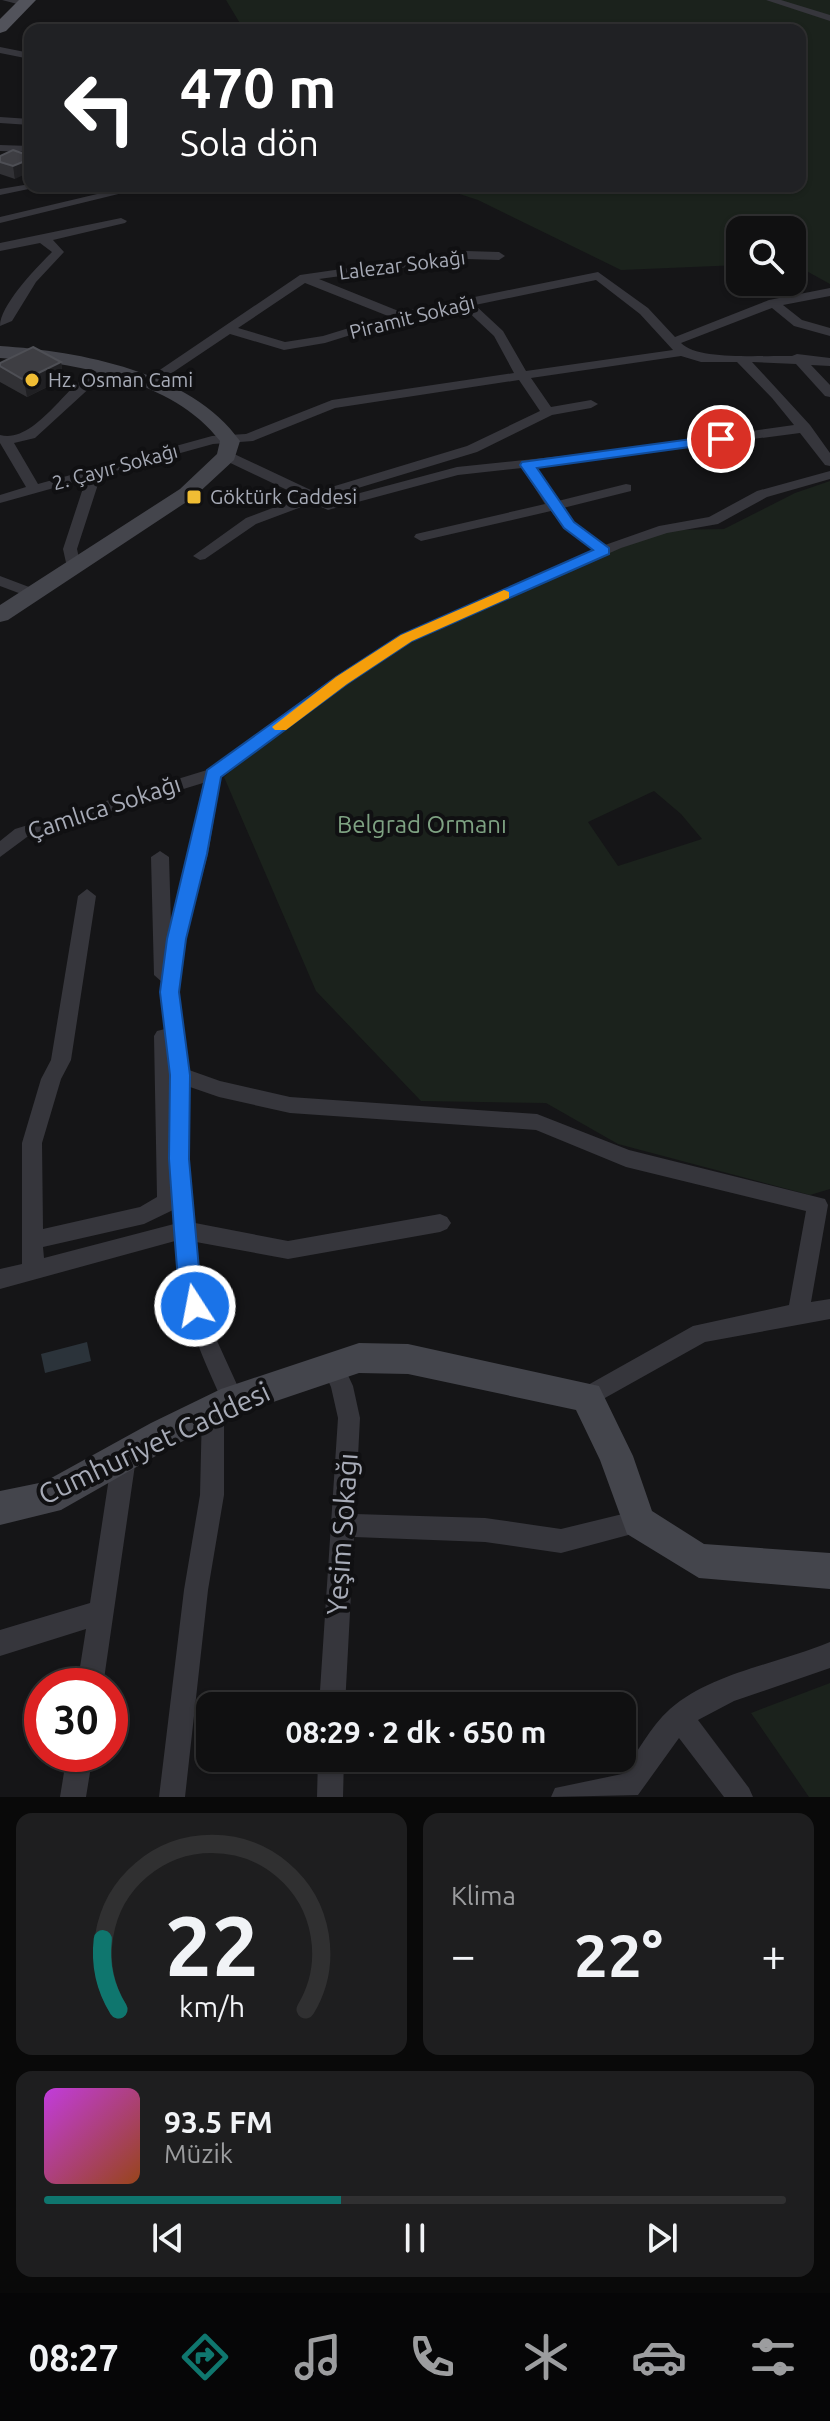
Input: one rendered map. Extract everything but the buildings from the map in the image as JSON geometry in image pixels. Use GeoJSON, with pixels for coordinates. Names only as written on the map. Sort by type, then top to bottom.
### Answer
{"type":"FeatureCollection","features":[{"type":"Feature","properties":{"kind":"main road"},"geometry":{"type":"LineString","coordinates":[[0,28],[26,2]]}},
{"type":"Feature","properties":{"kind":"main road"},"geometry":{"type":"LineString","coordinates":[[0,352],[43,354],[149,382],[186,399],[214,420],[229,448],[187,493],[0,615]]}},
{"type":"Feature","properties":{"kind":"main road","name":"Cumhuriyet Caddesi"},"geometry":{"type":"LineString","coordinates":[[0,1508],[49,1498],[163,1434],[223,1405],[359,1358],[408,1359],[587,1397]]}},
{"type":"Feature","properties":{"kind":"main road"},"geometry":{"type":"LineString","coordinates":[[587,1397],[616,1456],[639,1522],[699,1561],[830,1571]]}},
{"type":"Feature","properties":{"kind":"street"},"geometry":{"type":"LineString","coordinates":[[7,0],[26,2]]}},
{"type":"Feature","properties":{"kind":"street"},"geometry":{"type":"LineString","coordinates":[[771,0],[830,18]]}},
{"type":"Feature","properties":{"kind":"street"},"geometry":{"type":"LineString","coordinates":[[0,50],[24,55]]}},
{"type":"Feature","properties":{"kind":"street"},"geometry":{"type":"LineString","coordinates":[[0,120],[24,122]]}},
{"type":"Feature","properties":{"kind":"street"},"geometry":{"type":"LineString","coordinates":[[0,148],[24,149]]}},
{"type":"Feature","properties":{"kind":"street"},"geometry":{"type":"LineString","coordinates":[[0,192],[24,188]]}},
{"type":"Feature","properties":{"kind":"street"},"geometry":{"type":"LineString","coordinates":[[0,220],[119,192]]}},
{"type":"Feature","properties":{"kind":"street"},"geometry":{"type":"LineString","coordinates":[[0,212],[13,216]]}},
{"type":"Feature","properties":{"kind":"street"},"geometry":{"type":"LineString","coordinates":[[0,247],[121,221]]}},
{"type":"Feature","properties":{"kind":"street"},"geometry":{"type":"LineString","coordinates":[[0,322],[8,318],[31,280],[58,252],[51,242],[39,239]]}},
{"type":"Feature","properties":{"kind":"street","name":"Lalezar Sokağı"},"geometry":{"type":"LineString","coordinates":[[304,278],[466,255],[499,256]]}},
{"type":"Feature","properties":{"kind":"street","name":"Piramit Sokağı"},"geometry":{"type":"LineString","coordinates":[[228,329],[284,346],[325,339],[400,316],[598,276],[644,311],[678,347]]}},
{"type":"Feature","properties":{"kind":"street"},"geometry":{"type":"LineString","coordinates":[[149,382],[304,278],[400,316]]}},
{"type":"Feature","properties":{"kind":"street"},"geometry":{"type":"LineString","coordinates":[[229,448],[332,404],[678,347],[773,303],[830,292]]}},
{"type":"Feature","properties":{"kind":"street"},"geometry":{"type":"LineString","coordinates":[[466,303],[499,334],[521,374],[548,412]]}},
{"type":"Feature","properties":{"kind":"street"},"geometry":{"type":"LineString","coordinates":[[773,303],[798,323],[830,332]]}},
{"type":"Feature","properties":{"kind":"street"},"geometry":{"type":"LineString","coordinates":[[678,347],[701,358],[797,358],[830,362]]}},
{"type":"Feature","properties":{"kind":"street"},"geometry":{"type":"LineString","coordinates":[[740,358],[805,428],[830,462]]}},
{"type":"Feature","properties":{"kind":"street"},"geometry":{"type":"LineString","coordinates":[[797,358],[830,393]]}},
{"type":"Feature","properties":{"kind":"street"},"geometry":{"type":"LineString","coordinates":[[34,489],[3,440],[30,435],[101,370]]}},
{"type":"Feature","properties":{"kind":"street"},"geometry":{"type":"LineString","coordinates":[[200,556],[251,521],[311,498],[472,449],[548,412],[591,404]]}},
{"type":"Feature","properties":{"kind":"street"},"geometry":{"type":"LineString","coordinates":[[229,448],[328,506],[457,471],[527,465],[805,428]]}},
{"type":"Feature","properties":{"kind":"street","name":"2. Çayır Sokağı"},"geometry":{"type":"LineString","coordinates":[[0,499],[212,440],[229,448]]}},
{"type":"Feature","properties":{"kind":"street"},"geometry":{"type":"LineString","coordinates":[[527,465],[569,525],[604,551]]}},
{"type":"Feature","properties":{"kind":"street"},"geometry":{"type":"LineString","coordinates":[[74,567],[70,549],[95,473]]}},
{"type":"Feature","properties":{"kind":"street","name":"Çamlıca Sokağı"},"geometry":{"type":"LineString","coordinates":[[0,851],[21,833],[213,774],[342,680],[406,638],[604,551],[664,529],[713,521],[762,494],[830,475]]}},
{"type":"Feature","properties":{"kind":"street"},"geometry":{"type":"LineString","coordinates":[[421,537],[626,488]]}},
{"type":"Feature","properties":{"kind":"street"},"geometry":{"type":"LineString","coordinates":[[0,581],[32,593]]}},
{"type":"Feature","properties":{"kind":"street"},"geometry":{"type":"LineString","coordinates":[[172,1797],[196,1590],[223,1405],[189,1280],[179,1159],[180,1075],[170,992],[176,939],[199,854],[213,774]]}},
{"type":"Feature","properties":{"kind":"street"},"geometry":{"type":"LineString","coordinates":[[31,1241],[144,1215],[168,1202],[160,857]]}},
{"type":"Feature","properties":{"kind":"street"},"geometry":{"type":"LineString","coordinates":[[33,1270],[32,1143],[51,1079],[61,1060],[87,896]]}},
{"type":"Feature","properties":{"kind":"street"},"geometry":{"type":"LineString","coordinates":[[180,1075],[219,1089],[290,1105],[537,1122],[626,1158],[818,1205],[798,1313]]}},
{"type":"Feature","properties":{"kind":"street"},"geometry":{"type":"LineString","coordinates":[[0,1279],[184,1230],[288,1250],[440,1223]]}},
{"type":"Feature","properties":{"kind":"street"},"geometry":{"type":"LineString","coordinates":[[587,1397],[701,1333],[830,1309]]}},
{"type":"Feature","properties":{"kind":"street","name":"Yeşim Sokağı"},"geometry":{"type":"LineString","coordinates":[[332,1365],[342,1386],[349,1418],[333,1692]]}},
{"type":"Feature","properties":{"kind":"street"},"geometry":{"type":"LineString","coordinates":[[93,1668],[124,1458]]}},
{"type":"Feature","properties":{"kind":"street"},"geometry":{"type":"LineString","coordinates":[[342,1525],[485,1530],[561,1541],[639,1522]]}},
{"type":"Feature","properties":{"kind":"street"},"geometry":{"type":"LineString","coordinates":[[0,1643],[101,1612]]}},
{"type":"Feature","properties":{"kind":"street"},"geometry":{"type":"LineString","coordinates":[[564,1797],[629,1786],[680,1717],[737,1687],[806,1667],[830,1655]]}},
{"type":"Feature","properties":{"kind":"street"},"geometry":{"type":"LineString","coordinates":[[680,1717],[740,1797]]}},
{"type":"Feature","properties":{"kind":"street"},"geometry":{"type":"LineString","coordinates":[[73,1797],[77,1772]]}},
{"type":"Feature","properties":{"kind":"street"},"geometry":{"type":"LineString","coordinates":[[330,1797],[331,1772]]}},
{"type":"Feature","properties":{"kind":"green space"},"geometry":{"type":"Polygon","coordinates":[[[226,0],[830,0],[830,284],[806,271],[806,216],[726,216],[726,266],[621,270],[478,200],[453,192],[806,192],[806,24],[240,24],[226,0]]]}},
{"type":"Feature","properties":{"kind":"green space","name":"Belgrad Ormanı"},"geometry":{"type":"Polygon","coordinates":[[[830,481],[830,1189],[810,1195],[618,1144],[546,1103],[421,1101],[316,991],[224,777],[302,708],[415,638],[589,558],[670,530],[724,529],[795,493],[830,481]],[[654,791],[588,822],[618,866],[702,839],[681,814],[654,791]]]}},
{"type":"Feature","properties":{"kind":"green space"},"geometry":{"type":"Polygon","coordinates":[[[830,1683],[830,1797],[809,1797],[751,1713],[830,1683]]]}},
{"type":"Feature","properties":{"kind":"shaded area"},"geometry":{"type":"Polygon","coordinates":[[[87,1342],[91,1361],[45,1373],[41,1354],[87,1342]]]}},
{"type":"Feature","properties":{"kind":"slow traffic"},"geometry":{"type":"LineString","coordinates":[[280,727],[342,680],[406,638],[504,595]]}},
{"type":"Feature","properties":{"kind":"place","name":"Hz. Osman Cami"},"geometry":{"type":"Point","coordinates":[32,380]}},
{"type":"Feature","properties":{"kind":"place","name":"Göktürk Caddesi"},"geometry":{"type":"Point","coordinates":[194,497]}},
{"type":"Feature","properties":{"kind":"route"},"geometry":{"type":"LineString","coordinates":[[195,1306],[184,1230],[179,1159],[180,1075],[170,992],[176,939],[199,854],[213,774],[230,765],[342,680],[406,638],[604,551],[569,525],[527,465],[721,439]]}}]}
